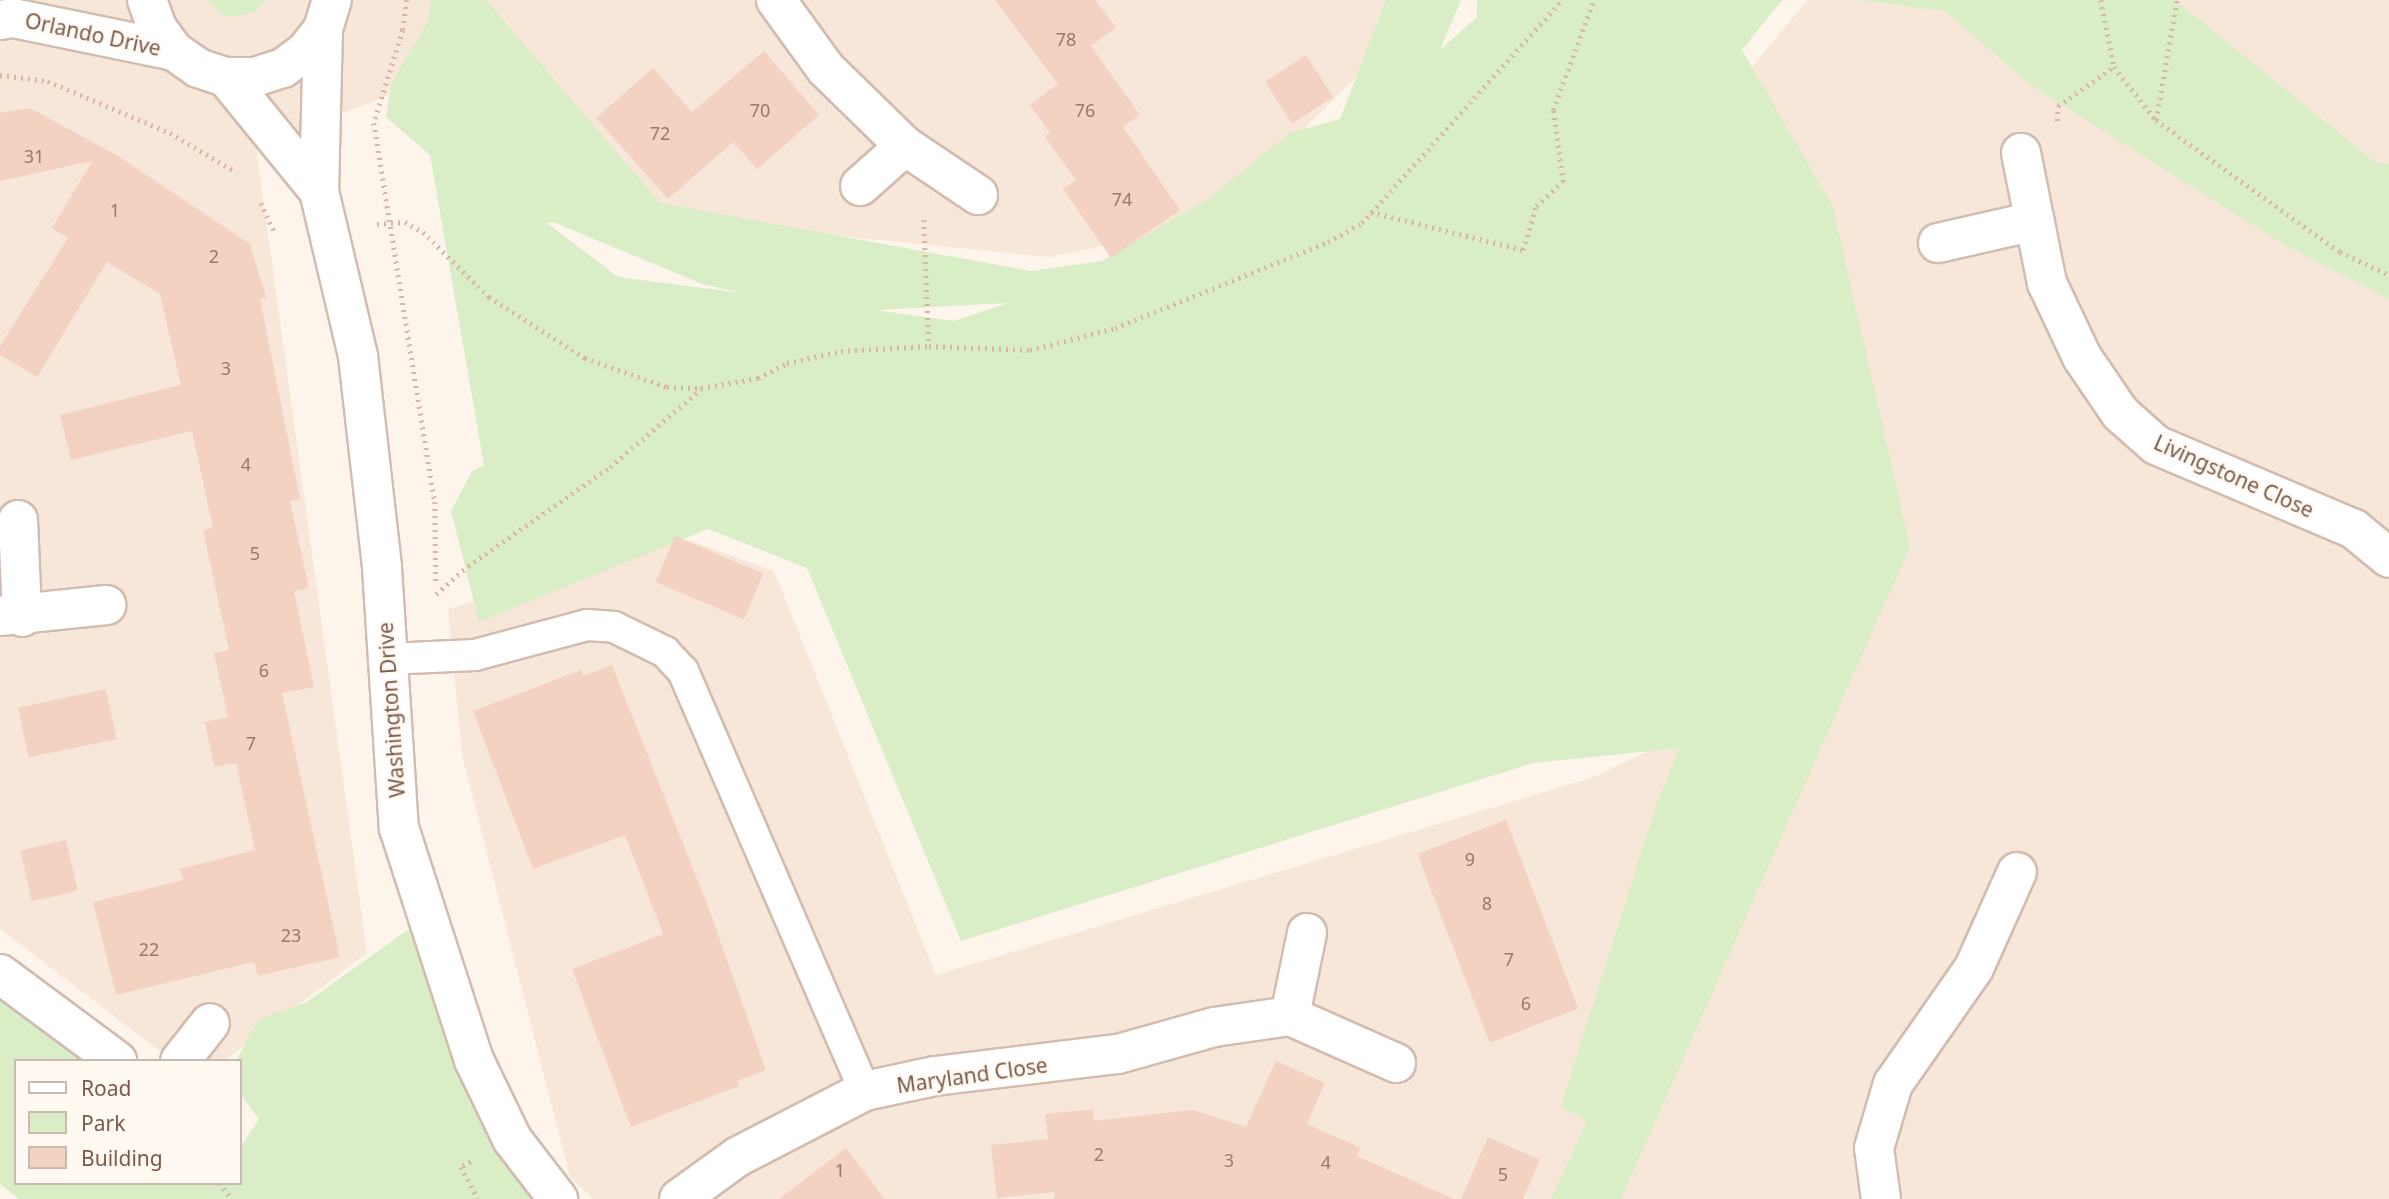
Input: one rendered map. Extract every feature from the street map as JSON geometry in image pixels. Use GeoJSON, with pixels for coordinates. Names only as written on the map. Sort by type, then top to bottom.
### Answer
{"type":"FeatureCollection","features":[{"type":"Feature","properties":{"kind":"street"},"geometry":{"type":"LineString","coordinates":[[147,0],[157,28],[174,51],[198,68],[226,77],[255,77],[283,68],[306,51],[328,14]]}},
{"type":"Feature","properties":{"kind":"street"},"geometry":{"type":"LineString","coordinates":[[776,0],[827,69],[914,152],[978,195]]}},
{"type":"Feature","properties":{"kind":"street","name":"Orlando Drive"},"geometry":{"type":"LineString","coordinates":[[18,12],[174,51]]}},
{"type":"Feature","properties":{"kind":"street","name":"Washington Drive"},"geometry":{"type":"LineString","coordinates":[[328,14],[319,191],[358,356],[388,659],[399,828],[474,1060],[512,1139],[558,1199]]}},
{"type":"Feature","properties":{"kind":"street","name":"Washington Drive"},"geometry":{"type":"LineString","coordinates":[[226,77],[319,191]]}},
{"type":"Feature","properties":{"kind":"street"},"geometry":{"type":"LineString","coordinates":[[860,186],[914,152]]}},
{"type":"Feature","properties":{"kind":"street","name":"Livingstone Close"},"geometry":{"type":"LineString","coordinates":[[2021,153],[2047,283],[2082,356],[2120,412],[2156,445],[2354,529],[2389,558]]}},
{"type":"Feature","properties":{"kind":"street"},"geometry":{"type":"LineString","coordinates":[[1938,243],[2035,221]]}},
{"type":"Feature","properties":{"kind":"street"},"geometry":{"type":"LineString","coordinates":[[18,520],[11,617],[106,605]]}},
{"type":"Feature","properties":{"kind":"street"},"geometry":{"type":"LineString","coordinates":[[1881,1199],[1874,1148],[1893,1084],[1974,968],[2017,872]]}},
{"type":"Feature","properties":{"kind":"street"},"geometry":{"type":"LineString","coordinates":[[1307,933],[1290,1016],[1396,1063]]}},
{"type":"Feature","properties":{"kind":"street"},"geometry":{"type":"LineString","coordinates":[[0,974],[114,1059]]}},
{"type":"Feature","properties":{"kind":"street","name":"Maryland Close"},"geometry":{"type":"LineString","coordinates":[[679,1199],[737,1157],[865,1091],[934,1076],[1118,1054],[1214,1027],[1290,1016]]}},
{"type":"Feature","properties":{"kind":"street"},"geometry":{"type":"LineString","coordinates":[[182,1059],[210,1023]]}},
{"type":"Feature","properties":{"kind":"lane"},"geometry":{"type":"LineString","coordinates":[[388,659],[475,655],[587,625],[614,627],[665,652],[684,671],[865,1091]]}},
{"type":"Feature","properties":{"kind":"path"},"geometry":{"type":"LineString","coordinates":[[407,0],[403,30],[374,123],[387,222],[435,502],[434,602]]}},
{"type":"Feature","properties":{"kind":"path"},"geometry":{"type":"LineString","coordinates":[[387,222],[405,222],[423,232],[489,297],[585,358],[667,387],[701,388],[758,378],[787,363],[841,351],[929,346],[1030,350],[1115,328],[1328,242],[1371,212],[1562,0]]}},
{"type":"Feature","properties":{"kind":"path"},"geometry":{"type":"LineString","coordinates":[[1371,212],[1523,250],[1536,206],[1563,182],[1553,110],[1594,0]]}},
{"type":"Feature","properties":{"kind":"path"},"geometry":{"type":"LineString","coordinates":[[2101,0],[2114,67],[2156,120],[2340,252],[2389,275]]}},
{"type":"Feature","properties":{"kind":"path"},"geometry":{"type":"LineString","coordinates":[[2156,120],[2177,0]]}},
{"type":"Feature","properties":{"kind":"path"},"geometry":{"type":"LineString","coordinates":[[2021,153],[2053,150],[2058,106],[2114,67]]}},
{"type":"Feature","properties":{"kind":"path"},"geometry":{"type":"LineString","coordinates":[[0,75],[48,81],[170,133],[219,159],[242,177]]}},
{"type":"Feature","properties":{"kind":"path"},"geometry":{"type":"LineString","coordinates":[[914,152],[929,346]]}},
{"type":"Feature","properties":{"kind":"path"},"geometry":{"type":"LineString","coordinates":[[255,193],[277,238]]}},
{"type":"Feature","properties":{"kind":"path"},"geometry":{"type":"LineString","coordinates":[[436,594],[468,566],[610,467],[701,388]]}},
{"type":"Feature","properties":{"kind":"path"},"geometry":{"type":"LineString","coordinates":[[461,1167],[478,1199]]}},
{"type":"Feature","properties":{"kind":"path"},"geometry":{"type":"LineString","coordinates":[[221,1185],[232,1199]]}},
{"type":"Feature","properties":{"kind":"shaded area"},"geometry":{"type":"Polygon","coordinates":[[[0,0],[1434,0],[1207,225],[1048,257],[655,217],[479,60],[256,147],[367,953],[227,1059],[170,1059],[0,929],[0,0]]]}},
{"type":"Feature","properties":{"kind":"shaded area"},"geometry":{"type":"Polygon","coordinates":[[[1807,0],[1947,0],[2389,291],[2389,1199],[593,1199],[570,1177],[462,755],[448,609],[680,537],[774,571],[936,975],[1597,776],[1857,648],[1699,132],[1807,0]]]}},
{"type":"Feature","properties":{"kind":"shaded area"},"geometry":{"type":"Polygon","coordinates":[[[2077,0],[2389,0],[2389,219],[2077,0]]]}},
{"type":"Feature","properties":{"kind":"green space"},"geometry":{"type":"Polygon","coordinates":[[[206,0],[266,0],[253,13],[232,17],[222,15],[206,0]]]}},
{"type":"Feature","properties":{"kind":"green space"},"geometry":{"type":"Polygon","coordinates":[[[431,0],[486,0],[660,203],[1031,271],[1102,261],[1208,199],[1290,133],[1340,119],[1386,0],[1461,0],[1440,50],[1477,17],[1477,0],[1782,0],[1742,50],[1833,207],[1910,547],[1621,1199],[1551,1199],[1587,1121],[1561,1106],[1658,800],[1680,748],[1533,763],[961,941],[807,568],[708,529],[479,622],[451,511],[472,471],[484,465],[430,155],[386,117],[391,84],[429,19],[431,0]],[[553,222],[547,223],[618,277],[742,293],[702,284],[553,222]],[[1008,303],[876,310],[875,310],[954,321],[1008,303]]]}},
{"type":"Feature","properties":{"kind":"green space"},"geometry":{"type":"Polygon","coordinates":[[[1859,0],[2175,0],[2376,163],[2389,164],[2389,299],[2283,244],[2032,86],[1945,11],[1859,0]]]}},
{"type":"Feature","properties":{"kind":"green space"},"geometry":{"type":"Polygon","coordinates":[[[427,916],[551,1199],[19,1199],[0,1184],[0,976],[107,1059],[14,1059],[14,1185],[242,1185],[242,1145],[259,1119],[242,1097],[242,1059],[237,1059],[259,1019],[307,1002],[427,916]]]}},
{"type":"Feature","properties":{"kind":"building"},"geometry":{"type":"Polygon","coordinates":[[[995,0],[1095,0],[1116,27],[1091,46],[1140,115],[1123,127],[1180,210],[1111,258],[1063,189],[1076,180],[1045,137],[1050,133],[1030,105],[1058,84],[995,0]]]}},
{"type":"Feature","properties":{"kind":"building"},"geometry":{"type":"Polygon","coordinates":[[[764,51],[819,115],[757,169],[733,142],[668,199],[596,118],[653,68],[692,112],[764,51]]]}},
{"type":"Feature","properties":{"kind":"building"},"geometry":{"type":"Polygon","coordinates":[[[1306,55],[1333,97],[1292,124],[1265,82],[1306,55]]]}},
{"type":"Feature","properties":{"kind":"building"},"geometry":{"type":"Polygon","coordinates":[[[30,108],[118,156],[250,244],[266,298],[260,299],[300,499],[290,501],[309,588],[294,591],[314,687],[282,693],[340,957],[258,976],[254,962],[116,995],[93,902],[183,880],[180,869],[255,850],[236,763],[214,767],[205,722],[228,717],[214,653],[229,650],[203,530],[213,528],[192,431],[71,460],[60,415],[181,385],[160,294],[107,262],[37,377],[0,355],[0,346],[68,238],[52,228],[92,161],[0,181],[0,113],[30,108]]]}},
{"type":"Feature","properties":{"kind":"building"},"geometry":{"type":"Polygon","coordinates":[[[675,536],[763,574],[744,620],[655,582],[675,536]]]}},
{"type":"Feature","properties":{"kind":"building"},"geometry":{"type":"Polygon","coordinates":[[[612,665],[709,909],[766,1070],[737,1081],[739,1086],[631,1127],[572,969],[663,934],[625,835],[533,869],[473,711],[581,670],[583,676],[612,665]]]}},
{"type":"Feature","properties":{"kind":"building"},"geometry":{"type":"Polygon","coordinates":[[[106,689],[117,739],[29,758],[18,708],[106,689]]]}},
{"type":"Feature","properties":{"kind":"building"},"geometry":{"type":"Polygon","coordinates":[[[1506,820],[1578,1009],[1490,1043],[1417,854],[1506,820]]]}},
{"type":"Feature","properties":{"kind":"building"},"geometry":{"type":"Polygon","coordinates":[[[66,840],[78,891],[32,901],[20,851],[66,840]]]}},
{"type":"Feature","properties":{"kind":"building"},"geometry":{"type":"Polygon","coordinates":[[[1276,1061],[1325,1083],[1307,1124],[1361,1148],[1357,1156],[1454,1199],[1054,1199],[1054,1192],[997,1198],[991,1145],[1048,1139],[1045,1114],[1093,1109],[1094,1121],[1193,1110],[1246,1127],[1276,1061]]]}},
{"type":"Feature","properties":{"kind":"building"},"geometry":{"type":"Polygon","coordinates":[[[1488,1137],[1540,1160],[1523,1199],[1461,1199],[1488,1137]]]}},
{"type":"Feature","properties":{"kind":"building"},"geometry":{"type":"Polygon","coordinates":[[[846,1148],[885,1199],[779,1199],[846,1148]]]}}]}
